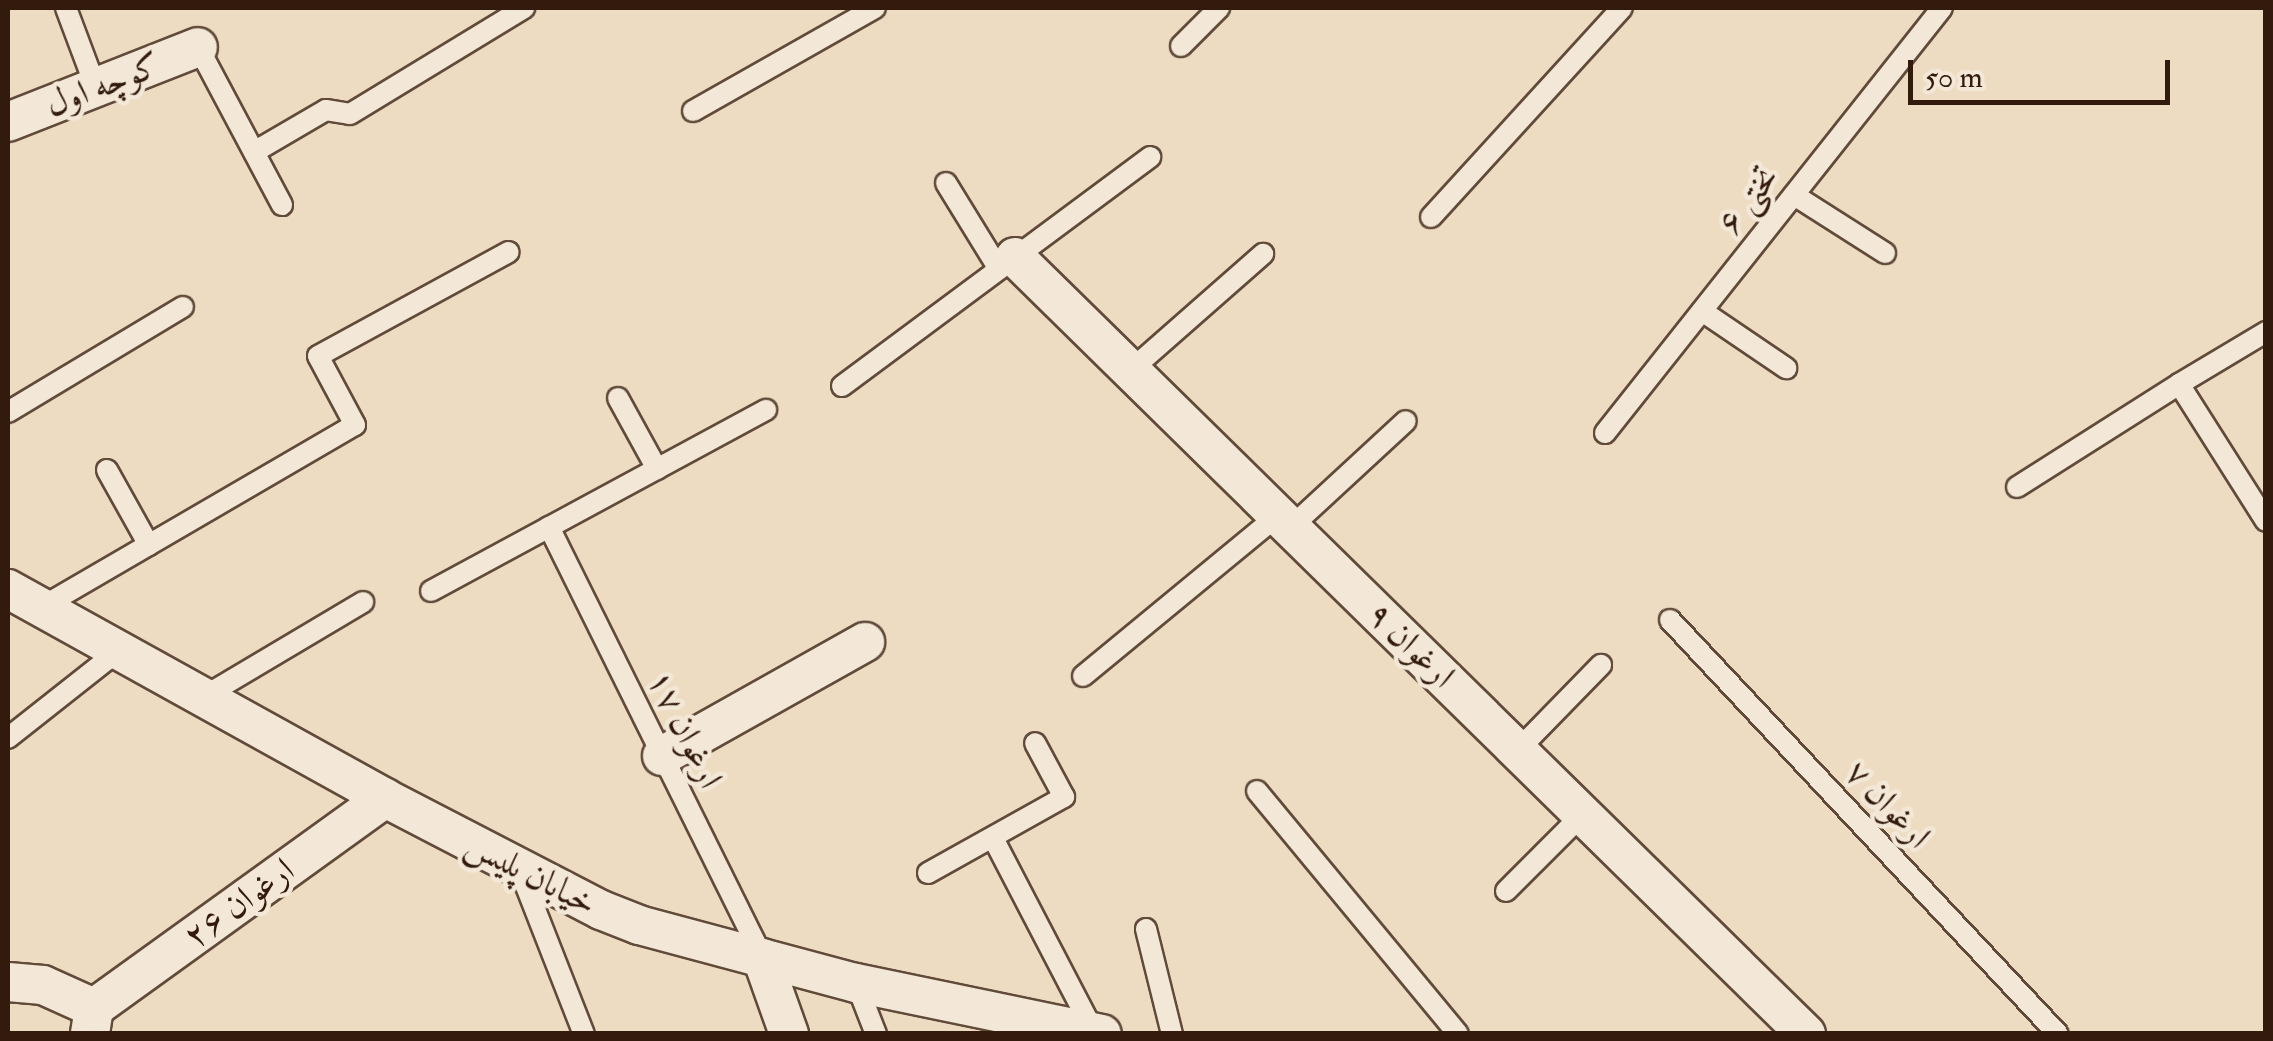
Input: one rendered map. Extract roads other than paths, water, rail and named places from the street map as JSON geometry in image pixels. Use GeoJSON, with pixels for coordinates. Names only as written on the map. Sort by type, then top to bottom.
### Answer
{"type":"FeatureCollection","features":[{"type":"Feature","properties":{"kind":"street","name":"کوچه اول"},"geometry":{"type":"LineString","coordinates":[[8,122],[198,47]]}},
{"type":"Feature","properties":{"kind":"street","name":"ارغوان ۹"},"geometry":{"type":"LineString","coordinates":[[1007,263],[1131,370],[1806,1034]]}},
{"type":"Feature","properties":{"kind":"street","name":"خیابان پلیس"},"geometry":{"type":"LineString","coordinates":[[8,589],[520,871],[639,925],[856,983],[1097,1033]]}},
{"type":"Feature","properties":{"kind":"street"},"geometry":{"type":"LineString","coordinates":[[662,756],[865,642]]}},
{"type":"Feature","properties":{"kind":"street","name":"ارغوان ۲۶"},"geometry":{"type":"LineString","coordinates":[[92,1021],[385,798]]}},
{"type":"Feature","properties":{"kind":"street"},"geometry":{"type":"LineString","coordinates":[[762,958],[789,1034]]}},
{"type":"Feature","properties":{"kind":"street"},"geometry":{"type":"LineString","coordinates":[[8,982],[43,986],[92,1021]]}},
{"type":"Feature","properties":{"kind":"lane"},"geometry":{"type":"LineString","coordinates":[[66,8],[96,88]]}},
{"type":"Feature","properties":{"kind":"lane"},"geometry":{"type":"LineString","coordinates":[[254,152],[326,110],[350,114],[524,8]]}},
{"type":"Feature","properties":{"kind":"lane"},"geometry":{"type":"LineString","coordinates":[[693,111],[875,8]]}},
{"type":"Feature","properties":{"kind":"lane"},"geometry":{"type":"LineString","coordinates":[[1181,46],[1219,8]]}},
{"type":"Feature","properties":{"kind":"lane"},"geometry":{"type":"LineString","coordinates":[[1430,217],[1622,8]]}},
{"type":"Feature","properties":{"kind":"lane","name":"تختی ۶"},"geometry":{"type":"LineString","coordinates":[[1605,432],[1942,8]]}},
{"type":"Feature","properties":{"kind":"lane"},"geometry":{"type":"LineString","coordinates":[[198,47],[282,205]]}},
{"type":"Feature","properties":{"kind":"lane"},"geometry":{"type":"LineString","coordinates":[[842,386],[1150,157]]}},
{"type":"Feature","properties":{"kind":"lane"},"geometry":{"type":"LineString","coordinates":[[946,183],[1007,263]]}},
{"type":"Feature","properties":{"kind":"lane"},"geometry":{"type":"LineString","coordinates":[[1794,195],[1885,253]]}},
{"type":"Feature","properties":{"kind":"lane"},"geometry":{"type":"LineString","coordinates":[[42,607],[355,424],[318,356],[509,252]]}},
{"type":"Feature","properties":{"kind":"lane"},"geometry":{"type":"LineString","coordinates":[[1131,370],[1263,254]]}},
{"type":"Feature","properties":{"kind":"lane"},"geometry":{"type":"LineString","coordinates":[[8,412],[183,307]]}},
{"type":"Feature","properties":{"kind":"lane"},"geometry":{"type":"LineString","coordinates":[[1702,311],[1786,368]]}},
{"type":"Feature","properties":{"kind":"lane"},"geometry":{"type":"LineString","coordinates":[[2017,487],[2266,332]]}},
{"type":"Feature","properties":{"kind":"lane"},"geometry":{"type":"LineString","coordinates":[[2179,384],[2266,522]]}},
{"type":"Feature","properties":{"kind":"lane"},"geometry":{"type":"LineString","coordinates":[[618,398],[657,470]]}},
{"type":"Feature","properties":{"kind":"lane"},"geometry":{"type":"LineString","coordinates":[[431,591],[766,410]]}},
{"type":"Feature","properties":{"kind":"lane"},"geometry":{"type":"LineString","coordinates":[[1083,676],[1284,521],[1406,420]]}},
{"type":"Feature","properties":{"kind":"lane"},"geometry":{"type":"LineString","coordinates":[[106,470],[149,544]]}},
{"type":"Feature","properties":{"kind":"lane","name":"ارغوان ۱۷"},"geometry":{"type":"LineString","coordinates":[[550,527],[762,958]]}},
{"type":"Feature","properties":{"kind":"lane"},"geometry":{"type":"LineString","coordinates":[[205,696],[362,602]]}},
{"type":"Feature","properties":{"kind":"lane","name":"ارغوان ۷"},"geometry":{"type":"LineString","coordinates":[[1670,620],[2058,1034]]}},
{"type":"Feature","properties":{"kind":"lane"},"geometry":{"type":"LineString","coordinates":[[8,738],[118,651]]}},
{"type":"Feature","properties":{"kind":"lane"},"geometry":{"type":"LineString","coordinates":[[1518,750],[1601,665]]}},
{"type":"Feature","properties":{"kind":"lane"},"geometry":{"type":"LineString","coordinates":[[928,873],[1064,797],[1034,743]]}},
{"type":"Feature","properties":{"kind":"lane"},"geometry":{"type":"LineString","coordinates":[[1257,791],[1458,1034]]}},
{"type":"Feature","properties":{"kind":"lane"},"geometry":{"type":"LineString","coordinates":[[1506,891],[1583,814]]}},
{"type":"Feature","properties":{"kind":"lane"},"geometry":{"type":"LineString","coordinates":[[993,838],[1097,1033]]}},
{"type":"Feature","properties":{"kind":"lane"},"geometry":{"type":"LineString","coordinates":[[520,871],[584,1034]]}},
{"type":"Feature","properties":{"kind":"lane"},"geometry":{"type":"LineString","coordinates":[[1146,929],[1172,1034]]}},
{"type":"Feature","properties":{"kind":"lane"},"geometry":{"type":"LineString","coordinates":[[856,983],[876,1034]]}}]}
